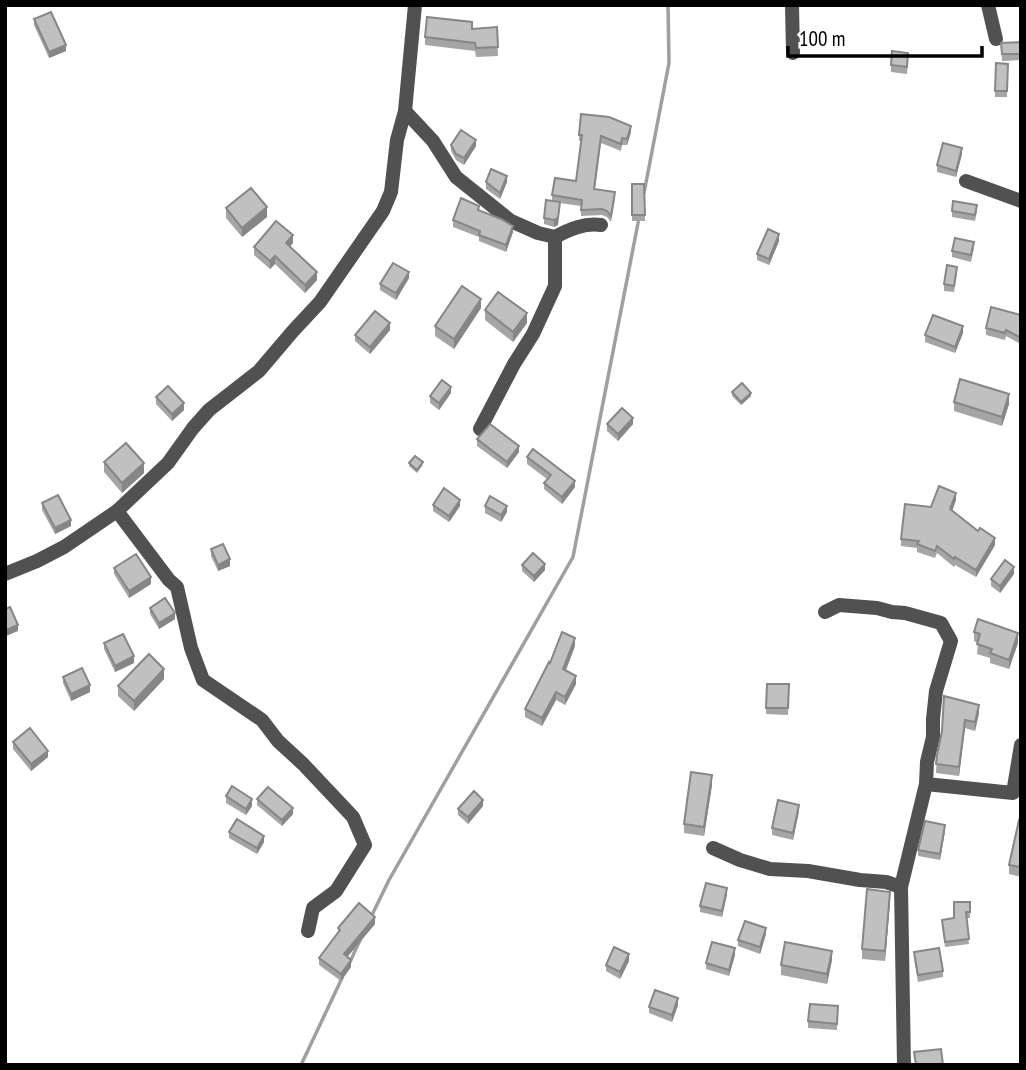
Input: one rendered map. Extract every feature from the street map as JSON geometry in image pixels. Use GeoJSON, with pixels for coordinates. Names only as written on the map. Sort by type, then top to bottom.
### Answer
{"type":"FeatureCollection","features":[{"type":"Feature","properties":{"kind":"street"},"geometry":{"type":"LineString","coordinates":[[5,574],[64,547],[117,511],[168,463],[209,410],[259,371],[320,302],[383,211],[391,192],[397,140],[405,111],[415,5]]}},
{"type":"Feature","properties":{"kind":"street"},"geometry":{"type":"LineString","coordinates":[[792,5],[793,53]]}},
{"type":"Feature","properties":{"kind":"street"},"geometry":{"type":"LineString","coordinates":[[988,5],[996,39]]}},
{"type":"Feature","properties":{"kind":"street"},"geometry":{"type":"LineString","coordinates":[[405,111],[433,141],[456,177],[511,221],[555,237],[590,223],[601,225]]}},
{"type":"Feature","properties":{"kind":"street"},"geometry":{"type":"LineString","coordinates":[[966,181],[1021,201]]}},
{"type":"Feature","properties":{"kind":"street"},"geometry":{"type":"LineString","coordinates":[[480,429],[533,334],[555,286],[555,237]]}},
{"type":"Feature","properties":{"kind":"street"},"geometry":{"type":"LineString","coordinates":[[117,511],[177,587],[191,648],[203,680],[262,720],[278,741],[353,817],[365,845],[336,891],[313,908],[308,931]]}},
{"type":"Feature","properties":{"kind":"street"},"geometry":{"type":"LineString","coordinates":[[825,612],[839,605],[905,613],[941,622],[951,641],[936,691],[926,784],[901,887],[904,1065]]}},
{"type":"Feature","properties":{"kind":"street"},"geometry":{"type":"LineString","coordinates":[[926,784],[1013,793],[1021,745]]}},
{"type":"Feature","properties":{"kind":"street"},"geometry":{"type":"LineString","coordinates":[[713,848],[770,869],[808,871],[886,882],[901,887]]}},
{"type":"Feature","properties":{"kind":"building"},"geometry":{"type":"Polygon","coordinates":[[[51,12],[66,45],[49,52],[34,19],[51,12]]]}},
{"type":"Feature","properties":{"kind":"building"},"geometry":{"type":"Polygon","coordinates":[[[427,17],[472,22],[472,29],[497,27],[498,47],[476,48],[475,43],[425,37],[427,17]]]}},
{"type":"Feature","properties":{"kind":"building"},"geometry":{"type":"Polygon","coordinates":[[[1021,42],[1021,54],[1002,54],[1001,43],[1021,42]]]}},
{"type":"Feature","properties":{"kind":"building"},"geometry":{"type":"Polygon","coordinates":[[[892,51],[908,53],[907,67],[891,65],[892,51]]]}},
{"type":"Feature","properties":{"kind":"building"},"geometry":{"type":"Polygon","coordinates":[[[996,63],[1008,64],[1007,91],[995,91],[996,63]]]}},
{"type":"Feature","properties":{"kind":"building"},"geometry":{"type":"Polygon","coordinates":[[[581,114],[609,117],[631,126],[627,139],[622,138],[621,144],[601,136],[594,189],[615,192],[611,216],[602,209],[581,210],[582,200],[552,195],[555,178],[576,181],[582,135],[579,135],[581,114]]]}},
{"type":"Feature","properties":{"kind":"building"},"geometry":{"type":"Polygon","coordinates":[[[461,130],[476,140],[464,158],[456,154],[451,145],[461,130]]]}},
{"type":"Feature","properties":{"kind":"building"},"geometry":{"type":"Polygon","coordinates":[[[943,143],[962,148],[956,171],[937,165],[943,143]]]}},
{"type":"Feature","properties":{"kind":"building"},"geometry":{"type":"Polygon","coordinates":[[[491,169],[507,176],[500,193],[486,182],[491,169]]]}},
{"type":"Feature","properties":{"kind":"building"},"geometry":{"type":"Polygon","coordinates":[[[632,184],[644,184],[645,215],[632,215],[632,184]]]}},
{"type":"Feature","properties":{"kind":"building"},"geometry":{"type":"Polygon","coordinates":[[[251,188],[267,207],[242,228],[226,208],[251,188]]]}},
{"type":"Feature","properties":{"kind":"building"},"geometry":{"type":"Polygon","coordinates":[[[461,198],[479,206],[478,210],[513,226],[506,245],[479,235],[480,231],[453,220],[461,198]]]}},
{"type":"Feature","properties":{"kind":"building"},"geometry":{"type":"Polygon","coordinates":[[[546,200],[560,202],[558,218],[544,218],[546,200]]]}},
{"type":"Feature","properties":{"kind":"building"},"geometry":{"type":"Polygon","coordinates":[[[953,201],[977,205],[975,215],[952,211],[953,201]]]}},
{"type":"Feature","properties":{"kind":"building"},"geometry":{"type":"Polygon","coordinates":[[[276,221],[293,235],[286,243],[317,272],[305,285],[275,256],[270,261],[254,247],[276,221]]]}},
{"type":"Feature","properties":{"kind":"building"},"geometry":{"type":"Polygon","coordinates":[[[768,229],[779,234],[769,259],[757,254],[768,229]]]}},
{"type":"Feature","properties":{"kind":"building"},"geometry":{"type":"Polygon","coordinates":[[[955,238],[974,242],[971,255],[952,251],[955,238]]]}},
{"type":"Feature","properties":{"kind":"building"},"geometry":{"type":"Polygon","coordinates":[[[393,263],[409,272],[396,293],[380,284],[393,263]]]}},
{"type":"Feature","properties":{"kind":"building"},"geometry":{"type":"Polygon","coordinates":[[[947,265],[957,267],[954,286],[944,284],[947,265]]]}},
{"type":"Feature","properties":{"kind":"building"},"geometry":{"type":"Polygon","coordinates":[[[462,286],[481,299],[454,339],[435,326],[462,286]]]}},
{"type":"Feature","properties":{"kind":"building"},"geometry":{"type":"Polygon","coordinates":[[[498,292],[527,313],[513,332],[485,310],[498,292]]]}},
{"type":"Feature","properties":{"kind":"building"},"geometry":{"type":"Polygon","coordinates":[[[991,307],[1021,315],[1021,338],[1006,330],[1005,333],[986,328],[991,307]]]}},
{"type":"Feature","properties":{"kind":"building"},"geometry":{"type":"Polygon","coordinates":[[[375,311],[390,323],[370,347],[355,335],[375,311]]]}},
{"type":"Feature","properties":{"kind":"building"},"geometry":{"type":"Polygon","coordinates":[[[933,315],[963,326],[955,347],[925,335],[933,315]]]}},
{"type":"Feature","properties":{"kind":"building"},"geometry":{"type":"Polygon","coordinates":[[[960,379],[1009,394],[1002,417],[954,402],[960,379]]]}},
{"type":"Feature","properties":{"kind":"building"},"geometry":{"type":"Polygon","coordinates":[[[442,380],[451,387],[439,403],[430,396],[442,380]]]}},
{"type":"Feature","properties":{"kind":"building"},"geometry":{"type":"Polygon","coordinates":[[[742,383],[751,393],[741,402],[732,392],[742,383]]]}},
{"type":"Feature","properties":{"kind":"building"},"geometry":{"type":"Polygon","coordinates":[[[168,386],[184,403],[172,414],[156,397],[168,386]]]}},
{"type":"Feature","properties":{"kind":"building"},"geometry":{"type":"Polygon","coordinates":[[[622,408],[633,418],[618,434],[607,424],[622,408]]]}},
{"type":"Feature","properties":{"kind":"building"},"geometry":{"type":"Polygon","coordinates":[[[490,424],[519,446],[507,462],[477,439],[490,424]]]}},
{"type":"Feature","properties":{"kind":"building"},"geometry":{"type":"Polygon","coordinates":[[[126,443],[144,463],[122,483],[104,462],[126,443]]]}},
{"type":"Feature","properties":{"kind":"building"},"geometry":{"type":"Polygon","coordinates":[[[533,449],[575,481],[562,497],[544,483],[551,475],[527,457],[533,449]]]}},
{"type":"Feature","properties":{"kind":"building"},"geometry":{"type":"Polygon","coordinates":[[[415,456],[423,462],[417,470],[409,463],[415,456]]]}},
{"type":"Feature","properties":{"kind":"building"},"geometry":{"type":"Polygon","coordinates":[[[939,486],[956,493],[950,509],[978,531],[980,528],[995,538],[976,570],[955,557],[954,559],[937,546],[935,551],[917,544],[919,541],[901,539],[905,504],[931,507],[939,486]]]}},
{"type":"Feature","properties":{"kind":"building"},"geometry":{"type":"Polygon","coordinates":[[[444,488],[460,500],[449,516],[433,505],[444,488]]]}},
{"type":"Feature","properties":{"kind":"building"},"geometry":{"type":"Polygon","coordinates":[[[58,495],[71,520],[55,528],[42,503],[58,495]]]}},
{"type":"Feature","properties":{"kind":"building"},"geometry":{"type":"Polygon","coordinates":[[[490,496],[507,506],[501,515],[485,506],[490,496]]]}},
{"type":"Feature","properties":{"kind":"building"},"geometry":{"type":"Polygon","coordinates":[[[223,544],[230,559],[218,565],[211,549],[223,544]]]}},
{"type":"Feature","properties":{"kind":"building"},"geometry":{"type":"Polygon","coordinates":[[[533,553],[545,564],[534,576],[522,565],[533,553]]]}},
{"type":"Feature","properties":{"kind":"building"},"geometry":{"type":"Polygon","coordinates":[[[136,554],[151,577],[129,591],[114,568],[136,554]]]}},
{"type":"Feature","properties":{"kind":"building"},"geometry":{"type":"Polygon","coordinates":[[[1005,560],[1014,567],[1000,586],[991,579],[1005,560]]]}},
{"type":"Feature","properties":{"kind":"building"},"geometry":{"type":"Polygon","coordinates":[[[165,598],[175,613],[159,623],[150,608],[165,598]]]}},
{"type":"Feature","properties":{"kind":"building"},"geometry":{"type":"Polygon","coordinates":[[[10,607],[18,625],[6,630],[5,609],[10,607]]]}},
{"type":"Feature","properties":{"kind":"building"},"geometry":{"type":"Polygon","coordinates":[[[978,619],[1018,633],[1009,660],[990,653],[992,649],[977,644],[980,634],[974,632],[978,619]]]}},
{"type":"Feature","properties":{"kind":"building"},"geometry":{"type":"Polygon","coordinates":[[[562,632],[575,638],[563,669],[576,676],[565,697],[556,692],[542,718],[525,709],[550,663],[562,632]]]}},
{"type":"Feature","properties":{"kind":"building"},"geometry":{"type":"Polygon","coordinates":[[[123,634],[134,656],[115,666],[104,643],[123,634]]]}},
{"type":"Feature","properties":{"kind":"building"},"geometry":{"type":"Polygon","coordinates":[[[149,654],[164,669],[134,701],[118,686],[149,654]]]}},
{"type":"Feature","properties":{"kind":"building"},"geometry":{"type":"Polygon","coordinates":[[[82,668],[90,685],[71,694],[63,677],[82,668]]]}},
{"type":"Feature","properties":{"kind":"building"},"geometry":{"type":"Polygon","coordinates":[[[767,684],[789,684],[788,708],[766,708],[767,684]]]}},
{"type":"Feature","properties":{"kind":"building"},"geometry":{"type":"Polygon","coordinates":[[[944,696],[979,705],[975,722],[965,720],[959,767],[936,764],[942,731],[944,696]]]}},
{"type":"Feature","properties":{"kind":"building"},"geometry":{"type":"Polygon","coordinates":[[[30,728],[48,751],[31,764],[13,742],[30,728]]]}},
{"type":"Feature","properties":{"kind":"building"},"geometry":{"type":"Polygon","coordinates":[[[691,772],[712,775],[704,827],[684,824],[691,772]]]}},
{"type":"Feature","properties":{"kind":"building"},"geometry":{"type":"Polygon","coordinates":[[[232,786],[252,799],[246,809],[226,796],[232,786]]]}},
{"type":"Feature","properties":{"kind":"building"},"geometry":{"type":"Polygon","coordinates":[[[268,787],[293,808],[282,820],[257,799],[268,787]]]}},
{"type":"Feature","properties":{"kind":"building"},"geometry":{"type":"Polygon","coordinates":[[[474,791],[483,800],[468,817],[458,809],[474,791]]]}},
{"type":"Feature","properties":{"kind":"building"},"geometry":{"type":"Polygon","coordinates":[[[778,800],[799,805],[793,833],[772,828],[778,800]]]}},
{"type":"Feature","properties":{"kind":"building"},"geometry":{"type":"Polygon","coordinates":[[[237,819],[264,836],[257,848],[229,832],[237,819]]]}},
{"type":"Feature","properties":{"kind":"building"},"geometry":{"type":"Polygon","coordinates":[[[1019,820],[1021,821],[1021,867],[1009,865],[1019,820]]]}},
{"type":"Feature","properties":{"kind":"building"},"geometry":{"type":"Polygon","coordinates":[[[925,821],[945,825],[940,854],[918,850],[925,821]]]}},
{"type":"Feature","properties":{"kind":"building"},"geometry":{"type":"Polygon","coordinates":[[[706,883],[727,888],[722,911],[700,906],[706,883]]]}},
{"type":"Feature","properties":{"kind":"building"},"geometry":{"type":"Polygon","coordinates":[[[867,889],[890,892],[885,951],[862,949],[867,889]]]}},
{"type":"Feature","properties":{"kind":"building"},"geometry":{"type":"Polygon","coordinates":[[[954,902],[970,902],[970,912],[966,912],[969,939],[945,942],[942,920],[954,918],[954,902]]]}},
{"type":"Feature","properties":{"kind":"building"},"geometry":{"type":"Polygon","coordinates":[[[359,903],[375,917],[344,954],[351,960],[341,974],[319,958],[340,930],[338,928],[359,903]]]}},
{"type":"Feature","properties":{"kind":"building"},"geometry":{"type":"Polygon","coordinates":[[[745,921],[766,928],[760,947],[738,940],[745,921]]]}},
{"type":"Feature","properties":{"kind":"building"},"geometry":{"type":"Polygon","coordinates":[[[712,942],[735,948],[729,970],[706,963],[712,942]]]}},
{"type":"Feature","properties":{"kind":"building"},"geometry":{"type":"Polygon","coordinates":[[[785,942],[832,951],[827,974],[781,965],[785,942]]]}},
{"type":"Feature","properties":{"kind":"building"},"geometry":{"type":"Polygon","coordinates":[[[614,947],[629,954],[620,972],[606,965],[614,947]]]}},
{"type":"Feature","properties":{"kind":"building"},"geometry":{"type":"Polygon","coordinates":[[[939,948],[943,971],[918,975],[914,952],[939,948]]]}},
{"type":"Feature","properties":{"kind":"building"},"geometry":{"type":"Polygon","coordinates":[[[655,990],[678,998],[672,1015],[649,1007],[655,990]]]}},
{"type":"Feature","properties":{"kind":"building"},"geometry":{"type":"Polygon","coordinates":[[[810,1004],[838,1006],[837,1024],[808,1021],[810,1004]]]}},
{"type":"Feature","properties":{"kind":"building"},"geometry":{"type":"Polygon","coordinates":[[[941,1049],[943,1065],[916,1065],[914,1052],[941,1049]]]}},
{"type":"Feature","properties":{"kind":"waterway"},"geometry":{"type":"LineString","coordinates":[[644,193],[669,63],[668,5]]}},
{"type":"Feature","properties":{"kind":"waterway"},"geometry":{"type":"LineString","coordinates":[[371,917],[389,880],[573,557],[639,218]]}},
{"type":"Feature","properties":{"kind":"waterway"},"geometry":{"type":"LineString","coordinates":[[350,962],[360,940]]}},
{"type":"Feature","properties":{"kind":"waterway"},"geometry":{"type":"LineString","coordinates":[[301,1065],[342,978]]}}]}
